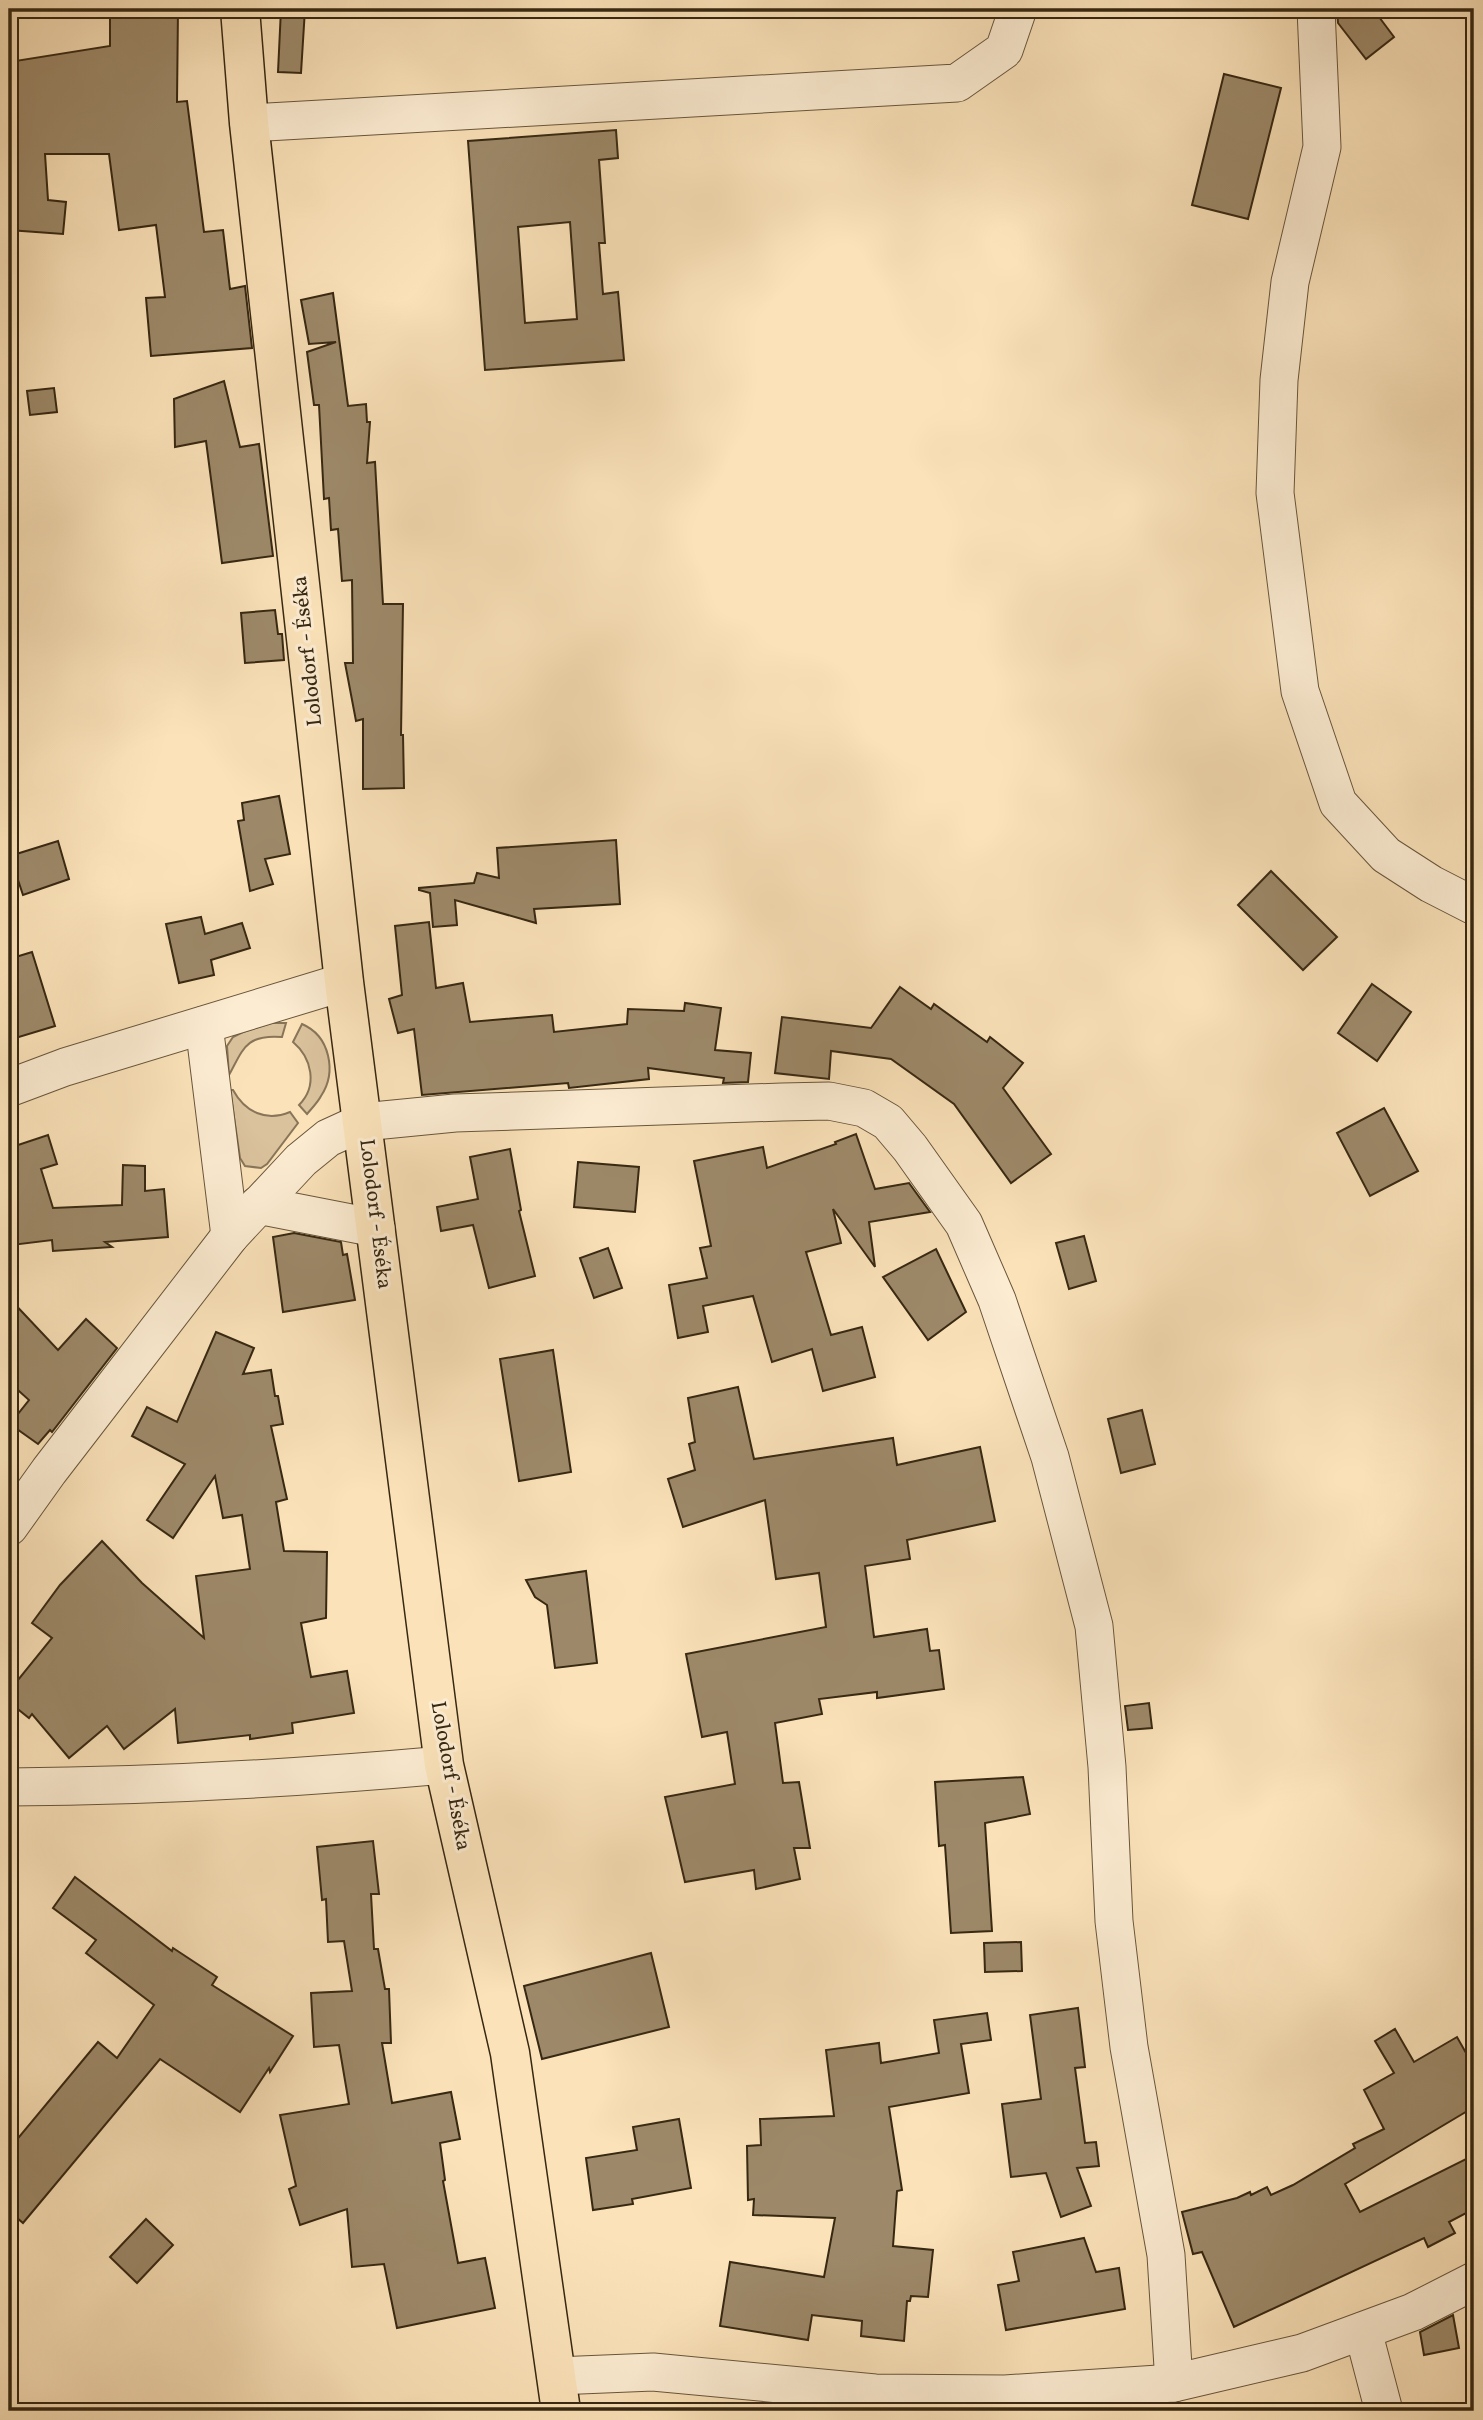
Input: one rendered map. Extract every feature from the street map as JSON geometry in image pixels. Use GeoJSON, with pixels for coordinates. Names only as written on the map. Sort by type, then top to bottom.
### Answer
{"type":"FeatureCollection","features":[{"type":"Feature","properties":{"kind":"main road","name":"Lolodorf - Éséka"},"geometry":{"type":"LineString","coordinates":[[240,9],[249,122],[344,982],[444,1765],[510,2053],[558,2394]]}},
{"type":"Feature","properties":{"kind":"street"},"geometry":{"type":"LineString","coordinates":[[249,122],[957,83],[1004,50],[1018,9]]}},
{"type":"Feature","properties":{"kind":"street"},"geometry":{"type":"LineString","coordinates":[[1316,9],[1322,147],[1290,282],[1279,380],[1275,493],[1300,691],[1338,803],[1386,855],[1431,884],[1474,906]]}},
{"type":"Feature","properties":{"kind":"street"},"geometry":{"type":"LineString","coordinates":[[9,1088],[65,1068],[344,982]]}},
{"type":"Feature","properties":{"kind":"street"},"geometry":{"type":"LineString","coordinates":[[204,1025],[230,1236]]}},
{"type":"Feature","properties":{"kind":"street"},"geometry":{"type":"LineString","coordinates":[[9,1527],[230,1236],[301,1160],[328,1138],[363,1122],[455,1113],[829,1101],[864,1108],[888,1122],[910,1148],[964,1224],[997,1300],[1051,1457],[1094,1626],[1107,1767],[1114,1921],[1129,2047],[1166,2255],[1174,2383]]}},
{"type":"Feature","properties":{"kind":"street"},"geometry":{"type":"LineString","coordinates":[[258,1205],[376,1228]]}},
{"type":"Feature","properties":{"kind":"street"},"geometry":{"type":"LineString","coordinates":[[9,1787],[113,1786],[318,1776],[444,1765]]}},
{"type":"Feature","properties":{"kind":"street"},"geometry":{"type":"LineString","coordinates":[[558,2394],[653,2372],[875,2393],[1005,2394],[1174,2383],[1302,2353],[1413,2312],[1474,2281]]}},
{"type":"Feature","properties":{"kind":"street"},"geometry":{"type":"LineString","coordinates":[[1363,2331],[1384,2411]]}},
{"type":"Feature","properties":{"kind":"shaded area"},"geometry":{"type":"Polygon","coordinates":[[[271,1023],[286,1023],[282,1037],[253,1041],[242,1051],[229,1075],[227,1046],[233,1037],[271,1023]]]}},
{"type":"Feature","properties":{"kind":"shaded area"},"geometry":{"type":"Polygon","coordinates":[[[302,1024],[312,1030],[325,1046],[329,1066],[326,1087],[307,1114],[299,1105],[309,1089],[310,1072],[305,1056],[293,1042],[302,1024]]]}},
{"type":"Feature","properties":{"kind":"shaded area"},"geometry":{"type":"Polygon","coordinates":[[[230,1090],[257,1113],[273,1116],[290,1112],[298,1123],[261,1168],[245,1166],[240,1158],[230,1090]]]}},
{"type":"Feature","properties":{"kind":"building"},"geometry":{"type":"Polygon","coordinates":[[[110,9],[178,9],[177,102],[187,101],[204,232],[223,230],[230,289],[245,286],[252,348],[151,356],[146,298],[165,297],[156,225],[119,230],[109,154],[45,154],[48,200],[66,202],[63,234],[9,230],[9,62],[110,46],[110,9]]]}},
{"type":"Feature","properties":{"kind":"building"},"geometry":{"type":"Polygon","coordinates":[[[281,9],[305,9],[301,73],[278,72],[281,9]]]}},
{"type":"Feature","properties":{"kind":"building"},"geometry":{"type":"Polygon","coordinates":[[[1337,9],[1373,9],[1394,37],[1366,59],[1338,23],[1337,9]]]}},
{"type":"Feature","properties":{"kind":"building"},"geometry":{"type":"Polygon","coordinates":[[[1224,74],[1281,88],[1248,219],[1192,205],[1224,74]]]}},
{"type":"Feature","properties":{"kind":"building"},"geometry":{"type":"Polygon","coordinates":[[[616,130],[618,158],[599,160],[605,243],[599,243],[603,294],[618,292],[624,360],[485,370],[468,141],[616,130]],[[570,222],[518,227],[525,323],[577,319],[570,222]]]}},
{"type":"Feature","properties":{"kind":"building"},"geometry":{"type":"Polygon","coordinates":[[[333,293],[348,406],[366,404],[367,422],[370,422],[367,463],[375,462],[383,604],[403,604],[401,735],[404,788],[363,789],[363,719],[356,721],[345,663],[353,663],[352,580],[342,581],[338,529],[331,530],[329,498],[324,499],[319,405],[314,405],[307,352],[336,342],[309,344],[301,300],[333,293]]]}},
{"type":"Feature","properties":{"kind":"building"},"geometry":{"type":"Polygon","coordinates":[[[224,381],[240,447],[259,444],[273,556],[222,563],[206,441],[175,447],[174,399],[224,381]]]}},
{"type":"Feature","properties":{"kind":"building"},"geometry":{"type":"Polygon","coordinates":[[[54,388],[57,412],[30,415],[27,391],[54,388]]]}},
{"type":"Feature","properties":{"kind":"building"},"geometry":{"type":"Polygon","coordinates":[[[275,610],[278,634],[282,634],[284,660],[245,663],[241,613],[275,610]]]}},
{"type":"Feature","properties":{"kind":"building"},"geometry":{"type":"Polygon","coordinates":[[[279,796],[290,854],[265,859],[273,884],[250,891],[238,821],[244,820],[242,803],[279,796]]]}},
{"type":"Feature","properties":{"kind":"building"},"geometry":{"type":"Polygon","coordinates":[[[616,840],[620,904],[534,909],[536,923],[455,900],[457,925],[433,927],[430,893],[419,890],[474,883],[477,873],[499,878],[497,848],[616,840]]]}},
{"type":"Feature","properties":{"kind":"building"},"geometry":{"type":"Polygon","coordinates":[[[58,841],[69,879],[23,895],[10,856],[58,841]]]}},
{"type":"Feature","properties":{"kind":"building"},"geometry":{"type":"Polygon","coordinates":[[[1271,871],[1337,937],[1303,970],[1238,905],[1271,871]]]}},
{"type":"Feature","properties":{"kind":"building"},"geometry":{"type":"Polygon","coordinates":[[[201,917],[205,934],[242,923],[250,948],[211,960],[214,975],[179,983],[166,924],[201,917]]]}},
{"type":"Feature","properties":{"kind":"building"},"geometry":{"type":"Polygon","coordinates":[[[429,922],[436,988],[463,983],[470,1022],[552,1015],[554,1032],[627,1024],[628,1009],[684,1011],[685,1003],[721,1008],[715,1050],[751,1053],[748,1082],[723,1083],[724,1078],[648,1068],[649,1079],[569,1088],[568,1083],[422,1095],[414,1029],[398,1033],[389,999],[402,995],[395,926],[429,922]]]}},
{"type":"Feature","properties":{"kind":"building"},"geometry":{"type":"Polygon","coordinates":[[[32,952],[55,1026],[9,1040],[9,959],[32,952]]]}},
{"type":"Feature","properties":{"kind":"building"},"geometry":{"type":"Polygon","coordinates":[[[1372,984],[1411,1012],[1377,1061],[1338,1033],[1372,984]]]}},
{"type":"Feature","properties":{"kind":"building"},"geometry":{"type":"Polygon","coordinates":[[[900,987],[931,1009],[934,1004],[987,1042],[990,1037],[1023,1063],[1003,1088],[1051,1154],[1011,1183],[954,1104],[891,1059],[831,1051],[829,1079],[775,1073],[782,1017],[871,1028],[900,987]]]}},
{"type":"Feature","properties":{"kind":"building"},"geometry":{"type":"Polygon","coordinates":[[[1384,1108],[1418,1171],[1370,1196],[1337,1133],[1384,1108]]]}},
{"type":"Feature","properties":{"kind":"building"},"geometry":{"type":"Polygon","coordinates":[[[856,1134],[875,1189],[909,1183],[930,1212],[869,1222],[875,1267],[833,1209],[841,1243],[806,1252],[831,1335],[862,1327],[875,1377],[823,1391],[812,1349],[772,1362],[753,1296],[703,1306],[708,1332],[678,1338],[669,1285],[707,1278],[700,1248],[711,1246],[694,1161],[763,1147],[767,1168],[836,1144],[835,1142],[856,1134]]]}},
{"type":"Feature","properties":{"kind":"building"},"geometry":{"type":"Polygon","coordinates":[[[48,1135],[57,1164],[41,1169],[53,1208],[122,1205],[123,1165],[145,1166],[145,1191],[164,1189],[168,1237],[105,1242],[112,1247],[53,1251],[52,1240],[12,1245],[9,1148],[48,1135]]]}},
{"type":"Feature","properties":{"kind":"building"},"geometry":{"type":"Polygon","coordinates":[[[510,1149],[521,1210],[519,1211],[535,1276],[489,1288],[473,1225],[441,1231],[437,1207],[478,1199],[470,1157],[510,1149]]]}},
{"type":"Feature","properties":{"kind":"building"},"geometry":{"type":"Polygon","coordinates":[[[578,1162],[639,1167],[635,1212],[574,1207],[578,1162]]]}},
{"type":"Feature","properties":{"kind":"building"},"geometry":{"type":"Polygon","coordinates":[[[294,1233],[341,1242],[343,1255],[347,1254],[355,1300],[283,1312],[273,1237],[294,1233]]]}},
{"type":"Feature","properties":{"kind":"building"},"geometry":{"type":"Polygon","coordinates":[[[1084,1236],[1096,1281],[1069,1289],[1056,1243],[1084,1236]]]}},
{"type":"Feature","properties":{"kind":"building"},"geometry":{"type":"Polygon","coordinates":[[[608,1248],[622,1288],[594,1298],[580,1258],[608,1248]]]}},
{"type":"Feature","properties":{"kind":"building"},"geometry":{"type":"Polygon","coordinates":[[[936,1249],[966,1312],[928,1340],[883,1277],[936,1249]]]}},
{"type":"Feature","properties":{"kind":"building"},"geometry":{"type":"Polygon","coordinates":[[[9,1298],[58,1350],[86,1319],[117,1348],[52,1432],[50,1430],[38,1444],[10,1424],[29,1400],[9,1382],[9,1298]]]}},
{"type":"Feature","properties":{"kind":"building"},"geometry":{"type":"Polygon","coordinates":[[[216,1332],[254,1348],[243,1374],[271,1370],[283,1424],[271,1426],[287,1499],[276,1502],[284,1551],[327,1552],[326,1618],[301,1623],[311,1677],[347,1671],[354,1713],[292,1723],[293,1733],[250,1739],[250,1735],[178,1743],[175,1709],[124,1749],[107,1726],[69,1758],[32,1714],[29,1718],[9,1702],[9,1691],[52,1638],[32,1623],[60,1585],[102,1541],[142,1583],[204,1638],[196,1576],[250,1569],[242,1515],[223,1518],[215,1476],[173,1538],[147,1520],[185,1464],[132,1436],[147,1407],[177,1422],[216,1332]]]}},
{"type":"Feature","properties":{"kind":"building"},"geometry":{"type":"Polygon","coordinates":[[[553,1350],[571,1472],[519,1481],[500,1359],[553,1350]]]}},
{"type":"Feature","properties":{"kind":"building"},"geometry":{"type":"Polygon","coordinates":[[[738,1387],[754,1459],[893,1438],[897,1465],[980,1447],[995,1521],[907,1540],[910,1559],[865,1566],[874,1637],[927,1629],[930,1651],[939,1650],[944,1689],[877,1698],[877,1692],[819,1699],[822,1714],[775,1723],[783,1783],[799,1782],[810,1848],[794,1848],[800,1879],[756,1889],[754,1870],[685,1882],[665,1797],[735,1784],[727,1732],[702,1737],[686,1654],[826,1627],[819,1573],[776,1579],[765,1500],[683,1527],[668,1479],[695,1470],[689,1444],[695,1442],[688,1398],[738,1387]]]}},
{"type":"Feature","properties":{"kind":"building"},"geometry":{"type":"Polygon","coordinates":[[[1142,1410],[1155,1464],[1121,1473],[1108,1419],[1142,1410]]]}},
{"type":"Feature","properties":{"kind":"building"},"geometry":{"type":"Polygon","coordinates":[[[586,1571],[597,1663],[555,1668],[547,1605],[535,1597],[526,1580],[586,1571]]]}},
{"type":"Feature","properties":{"kind":"building"},"geometry":{"type":"Polygon","coordinates":[[[1149,1703],[1152,1728],[1128,1730],[1125,1706],[1149,1703]]]}},
{"type":"Feature","properties":{"kind":"building"},"geometry":{"type":"Polygon","coordinates":[[[1023,1777],[1030,1814],[985,1823],[992,1931],[951,1933],[945,1845],[939,1846],[935,1782],[1023,1777]]]}},
{"type":"Feature","properties":{"kind":"building"},"geometry":{"type":"Polygon","coordinates":[[[373,1841],[379,1894],[371,1894],[374,1949],[378,1949],[385,1989],[389,1989],[391,2043],[382,2043],[392,2103],[451,2092],[460,2139],[440,2143],[443,2181],[458,2263],[485,2258],[495,2308],[397,2328],[384,2264],[352,2267],[347,2209],[300,2225],[289,2189],[296,2186],[280,2115],[349,2104],[339,2045],[314,2047],[311,1993],[352,1991],[344,1941],[328,1942],[326,1899],[322,1900],[317,1847],[373,1841]]]}},
{"type":"Feature","properties":{"kind":"building"},"geometry":{"type":"Polygon","coordinates":[[[75,1877],[172,1951],[173,1948],[217,1977],[212,1985],[293,2036],[240,2112],[160,2059],[23,2223],[9,2211],[9,2149],[98,2042],[117,2058],[154,2005],[86,1953],[96,1940],[53,1908],[75,1877]]]}},
{"type":"Feature","properties":{"kind":"building"},"geometry":{"type":"Polygon","coordinates":[[[1021,1942],[1022,1971],[985,1972],[984,1943],[1021,1942]]]}},
{"type":"Feature","properties":{"kind":"building"},"geometry":{"type":"Polygon","coordinates":[[[651,1953],[669,2027],[542,2059],[524,1986],[651,1953]]]}},
{"type":"Feature","properties":{"kind":"building"},"geometry":{"type":"Polygon","coordinates":[[[1078,2008],[1085,2067],[1075,2068],[1085,2143],[1096,2142],[1099,2166],[1077,2168],[1091,2206],[1061,2217],[1046,2173],[1011,2177],[1002,2104],[1041,2099],[1030,2015],[1078,2008]]]}},
{"type":"Feature","properties":{"kind":"building"},"geometry":{"type":"Polygon","coordinates":[[[987,2013],[991,2040],[961,2044],[969,2093],[889,2107],[902,2190],[897,2191],[893,2246],[933,2250],[928,2297],[911,2296],[910,2301],[907,2301],[904,2341],[861,2336],[862,2321],[812,2315],[808,2340],[720,2326],[730,2262],[824,2277],[835,2218],[753,2215],[754,2199],[748,2200],[747,2146],[761,2145],[760,2119],[834,2116],[826,2050],[879,2043],[881,2063],[939,2053],[934,2020],[987,2013]]]}},
{"type":"Feature","properties":{"kind":"building"},"geometry":{"type":"Polygon","coordinates":[[[1395,2029],[1414,2062],[1457,2037],[1474,2067],[1474,2107],[1345,2184],[1360,2212],[1474,2155],[1474,2209],[1449,2222],[1455,2233],[1428,2247],[1424,2238],[1234,2327],[1202,2252],[1193,2254],[1182,2212],[1250,2192],[1251,2195],[1267,2187],[1271,2195],[1355,2148],[1353,2144],[1384,2129],[1364,2090],[1394,2073],[1375,2041],[1395,2029]]]}},
{"type":"Feature","properties":{"kind":"building"},"geometry":{"type":"Polygon","coordinates":[[[679,2119],[691,2188],[632,2199],[633,2204],[593,2210],[586,2158],[637,2150],[633,2127],[679,2119]]]}},
{"type":"Feature","properties":{"kind":"building"},"geometry":{"type":"Polygon","coordinates":[[[146,2219],[173,2245],[137,2283],[110,2257],[146,2219]]]}},
{"type":"Feature","properties":{"kind":"building"},"geometry":{"type":"Polygon","coordinates":[[[1084,2238],[1096,2272],[1119,2268],[1125,2309],[1006,2330],[998,2285],[1019,2281],[1013,2252],[1084,2238]]]}},
{"type":"Feature","properties":{"kind":"building"},"geometry":{"type":"Polygon","coordinates":[[[1453,2315],[1459,2348],[1424,2355],[1420,2332],[1453,2315]]]}}]}
